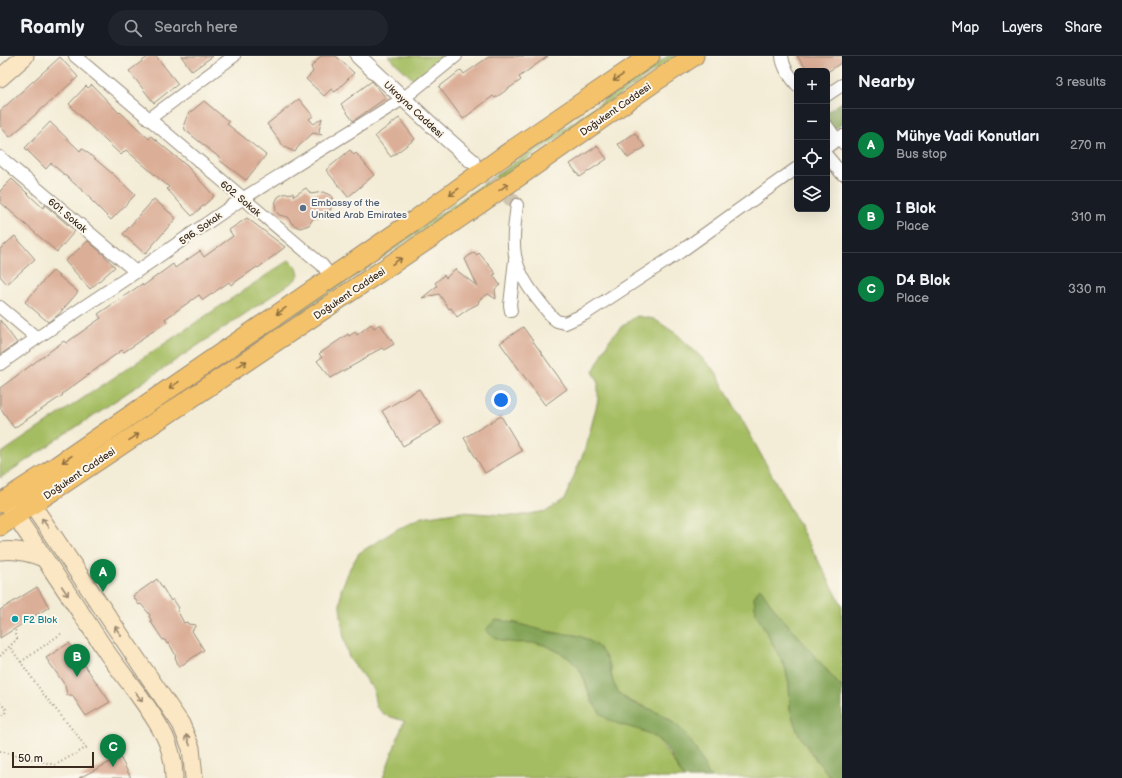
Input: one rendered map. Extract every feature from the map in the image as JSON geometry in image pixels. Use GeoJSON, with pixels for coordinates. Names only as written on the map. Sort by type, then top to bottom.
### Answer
{"type":"FeatureCollection","features":[{"type":"Feature","properties":{"kind":"main road"},"geometry":{"type":"LineString","coordinates":[[0,78],[25,56]]}},
{"type":"Feature","properties":{"kind":"main road","name":"Doğukent Caddesi"},"geometry":{"type":"LineString","coordinates":[[2,501],[48,472],[415,220],[504,155],[650,56]]}},
{"type":"Feature","properties":{"kind":"main road","name":"Doğukent Caddesi"},"geometry":{"type":"LineString","coordinates":[[8,521],[422,243],[694,56]]}},
{"type":"Feature","properties":{"kind":"main road"},"geometry":{"type":"LineString","coordinates":[[21,489],[181,724],[191,748],[194,778]]}},
{"type":"Feature","properties":{"kind":"main road"},"geometry":{"type":"LineString","coordinates":[[2,501],[8,521],[43,558],[152,716],[165,737],[173,762],[174,778]]}},
{"type":"Feature","properties":{"kind":"main road"},"geometry":{"type":"LineString","coordinates":[[0,551],[19,550],[43,558]]}},
{"type":"Feature","properties":{"kind":"street","name":"602. Sokak"},"geometry":{"type":"LineString","coordinates":[[75,56],[242,199],[322,265],[331,277]]}},
{"type":"Feature","properties":{"kind":"street"},"geometry":{"type":"LineString","coordinates":[[149,119],[234,56]]}},
{"type":"Feature","properties":{"kind":"street","name":"Ukrayna Caddesi"},"geometry":{"type":"LineString","coordinates":[[358,56],[449,142],[472,161]]}},
{"type":"Feature","properties":{"kind":"street","name":"596. Sokak"},"geometry":{"type":"LineString","coordinates":[[0,364],[242,199],[404,98],[456,56]]}},
{"type":"Feature","properties":{"kind":"street"},"geometry":{"type":"LineString","coordinates":[[782,56],[787,71],[794,81]]}},
{"type":"Feature","properties":{"kind":"street"},"geometry":{"type":"LineString","coordinates":[[830,93],[842,85]]}},
{"type":"Feature","properties":{"kind":"street"},"geometry":{"type":"LineString","coordinates":[[830,129],[840,141],[830,146]]}},
{"type":"Feature","properties":{"kind":"street","name":"601. Sokak"},"geometry":{"type":"LineString","coordinates":[[0,158],[136,272]]}},
{"type":"Feature","properties":{"kind":"street"},"geometry":{"type":"LineString","coordinates":[[830,160],[842,174]]}},
{"type":"Feature","properties":{"kind":"street"},"geometry":{"type":"LineString","coordinates":[[515,257],[518,267],[534,294],[553,318],[560,322],[571,321],[585,314],[680,252],[794,170]]}},
{"type":"Feature","properties":{"kind":"street"},"geometry":{"type":"LineString","coordinates":[[511,311],[510,305],[515,257],[514,240],[517,206]]}},
{"type":"Feature","properties":{"kind":"street"},"geometry":{"type":"LineString","coordinates":[[0,307],[37,338]]}},
{"type":"Feature","properties":{"kind":"path"},"geometry":{"type":"LineString","coordinates":[[0,656],[17,639],[15,629]]}},
{"type":"Feature","properties":{"kind":"path"},"geometry":{"type":"LineString","coordinates":[[21,662],[62,633]]}},
{"type":"Feature","properties":{"kind":"path"},"geometry":{"type":"LineString","coordinates":[[0,751],[55,765],[86,748],[44,695],[10,647]]}},
{"type":"Feature","properties":{"kind":"path"},"geometry":{"type":"LineString","coordinates":[[0,703],[7,710],[6,713],[0,717]]}},
{"type":"Feature","properties":{"kind":"green space"},"geometry":{"type":"Polygon","coordinates":[[[388,56],[445,56],[415,81],[388,56]]]}},
{"type":"Feature","properties":{"kind":"green space"},"geometry":{"type":"Polygon","coordinates":[[[668,56],[676,56],[487,187],[144,419],[163,404],[668,56]]]}},
{"type":"Feature","properties":{"kind":"green space"},"geometry":{"type":"Polygon","coordinates":[[[842,102],[842,124],[830,132],[830,110],[842,102]]]}},
{"type":"Feature","properties":{"kind":"green space"},"geometry":{"type":"Polygon","coordinates":[[[289,260],[297,268],[299,275],[294,281],[0,478],[0,454],[289,260]]]}},
{"type":"Feature","properties":{"kind":"green space"},"geometry":{"type":"Polygon","coordinates":[[[637,316],[654,319],[678,335],[715,371],[842,605],[842,688],[777,612],[760,589],[754,597],[756,613],[785,667],[789,684],[790,709],[797,731],[811,753],[831,778],[711,778],[669,718],[630,701],[621,695],[613,684],[610,665],[557,633],[535,629],[513,622],[510,642],[533,642],[548,646],[567,657],[578,667],[583,676],[592,703],[615,722],[646,732],[658,739],[684,778],[383,778],[404,721],[385,715],[376,707],[373,689],[349,658],[344,639],[340,607],[341,590],[350,568],[359,553],[399,528],[422,518],[462,512],[517,516],[547,511],[564,500],[586,447],[598,400],[598,380],[593,372],[610,339],[622,326],[637,316]]]}},
{"type":"Feature","properties":{"kind":"green space"},"geometry":{"type":"Polygon","coordinates":[[[760,588],[777,612],[842,688],[842,778],[831,778],[811,753],[797,731],[790,709],[789,684],[785,667],[756,613],[754,597],[760,588]]]}},
{"type":"Feature","properties":{"kind":"green space"},"geometry":{"type":"Polygon","coordinates":[[[496,620],[511,622],[555,633],[576,635],[599,647],[607,660],[614,684],[621,695],[628,701],[652,710],[677,725],[690,740],[711,778],[684,778],[666,748],[659,740],[645,732],[613,722],[601,714],[593,703],[582,673],[572,661],[544,645],[510,642],[497,639],[485,630],[496,620]]]}},
{"type":"Feature","properties":{"kind":"building"},"geometry":{"type":"Polygon","coordinates":[[[149,56],[156,56],[178,84],[154,103],[129,71],[149,56]]]}},
{"type":"Feature","properties":{"kind":"building"},"geometry":{"type":"Polygon","coordinates":[[[181,56],[213,56],[192,71],[181,56]]]}},
{"type":"Feature","properties":{"kind":"building"},"geometry":{"type":"Polygon","coordinates":[[[321,56],[336,56],[354,73],[335,92],[331,89],[324,96],[306,79],[313,72],[311,67],[321,56]]]}},
{"type":"Feature","properties":{"kind":"building"},"geometry":{"type":"Polygon","coordinates":[[[490,56],[548,56],[519,77],[521,80],[495,98],[493,96],[463,119],[439,87],[461,70],[464,74],[490,56]]]}},
{"type":"Feature","properties":{"kind":"building"},"geometry":{"type":"Polygon","coordinates":[[[797,56],[842,56],[842,62],[830,70],[830,68],[806,68],[797,56]]]}},
{"type":"Feature","properties":{"kind":"building"},"geometry":{"type":"Polygon","coordinates":[[[60,57],[78,77],[10,137],[0,126],[0,111],[60,57]]]}},
{"type":"Feature","properties":{"kind":"building"},"geometry":{"type":"Polygon","coordinates":[[[372,81],[386,98],[353,121],[341,104],[372,81]]]}},
{"type":"Feature","properties":{"kind":"building"},"geometry":{"type":"Polygon","coordinates":[[[92,85],[119,113],[120,112],[149,139],[151,136],[187,166],[214,196],[192,216],[167,189],[169,187],[126,150],[121,155],[69,104],[86,86],[88,88],[92,85]]]}},
{"type":"Feature","properties":{"kind":"building"},"geometry":{"type":"Polygon","coordinates":[[[299,99],[313,116],[309,119],[314,124],[322,118],[319,131],[323,135],[313,133],[298,147],[295,152],[284,147],[267,124],[299,99]]]}},
{"type":"Feature","properties":{"kind":"building"},"geometry":{"type":"Polygon","coordinates":[[[204,101],[229,122],[227,124],[266,155],[246,180],[219,160],[220,158],[185,130],[184,124],[188,114],[204,101]]]}},
{"type":"Feature","properties":{"kind":"building"},"geometry":{"type":"Polygon","coordinates":[[[399,118],[415,139],[391,157],[375,136],[399,118]]]}},
{"type":"Feature","properties":{"kind":"building"},"geometry":{"type":"Polygon","coordinates":[[[50,122],[80,151],[82,148],[135,195],[111,220],[90,199],[91,198],[51,163],[46,169],[25,148],[50,122]]]}},
{"type":"Feature","properties":{"kind":"building"},"geometry":{"type":"Polygon","coordinates":[[[635,133],[645,147],[628,158],[618,144],[635,133]]]}},
{"type":"Feature","properties":{"kind":"building"},"geometry":{"type":"Polygon","coordinates":[[[597,146],[607,159],[580,177],[570,164],[597,146]]]}},
{"type":"Feature","properties":{"kind":"building"},"geometry":{"type":"Polygon","coordinates":[[[350,150],[354,155],[356,153],[374,175],[348,197],[326,170],[350,150]]]}},
{"type":"Feature","properties":{"kind":"building"},"geometry":{"type":"Polygon","coordinates":[[[12,179],[43,208],[45,205],[75,231],[57,252],[0,202],[0,191],[12,179]]]}},
{"type":"Feature","properties":{"kind":"building","name":"Embassy of the United Arab Emirates"},"geometry":{"type":"Polygon","coordinates":[[[306,188],[311,194],[323,192],[332,196],[332,206],[328,214],[314,217],[309,225],[300,228],[292,224],[288,217],[279,215],[275,206],[278,197],[283,194],[293,193],[294,196],[306,188]]]}},
{"type":"Feature","properties":{"kind":"building"},"geometry":{"type":"Polygon","coordinates":[[[154,199],[176,218],[145,254],[123,234],[154,199]]]}},
{"type":"Feature","properties":{"kind":"building"},"geometry":{"type":"Polygon","coordinates":[[[247,218],[285,247],[258,268],[257,267],[231,285],[229,282],[203,300],[199,295],[165,319],[167,322],[141,339],[142,340],[124,352],[122,350],[62,394],[63,395],[14,428],[0,407],[0,388],[64,341],[66,343],[101,318],[98,314],[142,284],[143,286],[173,264],[175,268],[200,251],[204,257],[233,236],[229,230],[247,218]]]}},
{"type":"Feature","properties":{"kind":"building"},"geometry":{"type":"Polygon","coordinates":[[[15,236],[35,259],[7,284],[0,276],[0,249],[15,236]]]}},
{"type":"Feature","properties":{"kind":"building"},"geometry":{"type":"Polygon","coordinates":[[[88,241],[115,267],[90,289],[65,261],[88,241]]]}},
{"type":"Feature","properties":{"kind":"building"},"geometry":{"type":"Polygon","coordinates":[[[474,252],[477,255],[479,253],[496,274],[493,275],[500,285],[495,289],[496,299],[488,294],[479,300],[478,304],[457,317],[451,308],[449,309],[439,294],[422,298],[437,286],[435,283],[444,275],[446,278],[455,269],[478,287],[465,259],[474,252]]]}},
{"type":"Feature","properties":{"kind":"building"},"geometry":{"type":"Polygon","coordinates":[[[53,271],[78,292],[58,315],[48,322],[25,302],[53,271]]]}},
{"type":"Feature","properties":{"kind":"building"},"geometry":{"type":"Polygon","coordinates":[[[0,320],[17,343],[0,355],[0,320]]]}},
{"type":"Feature","properties":{"kind":"building"},"geometry":{"type":"Polygon","coordinates":[[[371,324],[374,328],[380,324],[394,344],[384,350],[382,348],[367,356],[368,357],[331,378],[317,361],[322,357],[319,354],[348,334],[349,336],[355,332],[357,335],[371,324]]]}},
{"type":"Feature","properties":{"kind":"building"},"geometry":{"type":"Polygon","coordinates":[[[523,327],[567,389],[545,405],[500,343],[523,327]]]}},
{"type":"Feature","properties":{"kind":"building"},"geometry":{"type":"Polygon","coordinates":[[[419,389],[441,424],[403,446],[382,411],[419,389]]]}},
{"type":"Feature","properties":{"kind":"building"},"geometry":{"type":"Polygon","coordinates":[[[501,416],[522,451],[485,473],[464,438],[501,416]]]}},
{"type":"Feature","properties":{"kind":"building"},"geometry":{"type":"Polygon","coordinates":[[[157,579],[171,601],[173,599],[179,608],[177,610],[184,623],[187,622],[188,624],[196,625],[192,631],[204,650],[179,667],[175,657],[176,656],[169,643],[167,644],[165,640],[163,640],[151,622],[149,617],[150,615],[141,604],[139,605],[133,596],[157,579]]]}},
{"type":"Feature","properties":{"kind":"building","name":"F2 Blok"},"geometry":{"type":"Polygon","coordinates":[[[37,587],[49,607],[0,638],[0,610],[37,587]]]}},
{"type":"Feature","properties":{"kind":"building"},"geometry":{"type":"Polygon","coordinates":[[[69,643],[110,702],[86,716],[72,695],[67,695],[65,685],[46,658],[69,643]]]}},
{"type":"Feature","properties":{"kind":"building"},"geometry":{"type":"Polygon","coordinates":[[[120,757],[131,778],[79,778],[120,757]]]}},
{"type":"Feature","properties":{"kind":"tunnel"},"geometry":{"type":"LineString","coordinates":[[475,164],[517,205]]}},
{"type":"Feature","properties":{"kind":"place","name":"Embassy of the United Arab Emirates"},"geometry":{"type":"Point","coordinates":[303,208]}},
{"type":"Feature","properties":{"kind":"place","name":"Mühye Vadi Konutları"},"geometry":{"type":"Point","coordinates":[103,592]}},
{"type":"Feature","properties":{"kind":"place","name":"F2 Blok"},"geometry":{"type":"Point","coordinates":[15,619]}},
{"type":"Feature","properties":{"kind":"place","name":"I Blok"},"geometry":{"type":"Point","coordinates":[77,677]}},
{"type":"Feature","properties":{"kind":"place","name":"D4 Blok"},"geometry":{"type":"Point","coordinates":[113,767]}}]}
